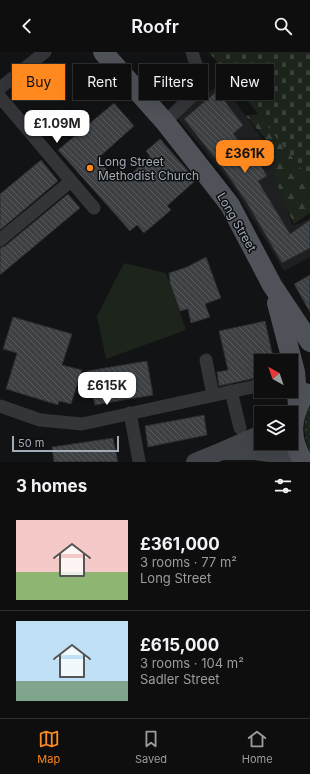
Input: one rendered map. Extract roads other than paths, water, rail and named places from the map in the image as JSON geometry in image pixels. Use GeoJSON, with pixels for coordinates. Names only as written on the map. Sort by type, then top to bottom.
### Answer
{"type":"FeatureCollection","features":[{"type":"Feature","properties":{"kind":"main road","name":"Long Street"},"geometry":{"type":"LineString","coordinates":[[103,52],[165,122],[230,205],[272,285],[310,342]]}},
{"type":"Feature","properties":{"kind":"main road","name":"Long Street"},"geometry":{"type":"LineString","coordinates":[[272,285],[296,372],[294,406]]}},
{"type":"Feature","properties":{"kind":"main road"},"geometry":{"type":"LineString","coordinates":[[297,406],[310,387]]}},
{"type":"Feature","properties":{"kind":"main road","name":"Long Street"},"geometry":{"type":"LineString","coordinates":[[298,450],[304,462]]}},
{"type":"Feature","properties":{"kind":"street"},"geometry":{"type":"LineString","coordinates":[[0,88],[45,52]]}},
{"type":"Feature","properties":{"kind":"street"},"geometry":{"type":"LineString","coordinates":[[165,122],[191,97],[198,71],[192,52]]}},
{"type":"Feature","properties":{"kind":"street"},"geometry":{"type":"LineString","coordinates":[[0,97],[94,208]]}},
{"type":"Feature","properties":{"kind":"street"},"geometry":{"type":"LineString","coordinates":[[0,240],[71,181]]}},
{"type":"Feature","properties":{"kind":"street"},"geometry":{"type":"LineString","coordinates":[[206,360],[213,395]]}},
{"type":"Feature","properties":{"kind":"street"},"geometry":{"type":"LineString","coordinates":[[0,406],[40,420],[82,424],[254,386]]}},
{"type":"Feature","properties":{"kind":"street"},"geometry":{"type":"LineString","coordinates":[[231,391],[240,428]]}},
{"type":"Feature","properties":{"kind":"street"},"geometry":{"type":"LineString","coordinates":[[130,413],[139,461]]}},
{"type":"Feature","properties":{"kind":"street"},"geometry":{"type":"LineString","coordinates":[[195,462],[222,452],[254,437]]}},
{"type":"Feature","properties":{"kind":"street"},"geometry":{"type":"LineString","coordinates":[[222,452],[256,451],[283,455],[298,462]]}},
{"type":"Feature","properties":{"kind":"place","name":"Long Street Methodist Church"},"geometry":{"type":"Point","coordinates":[90,168]}}]}
